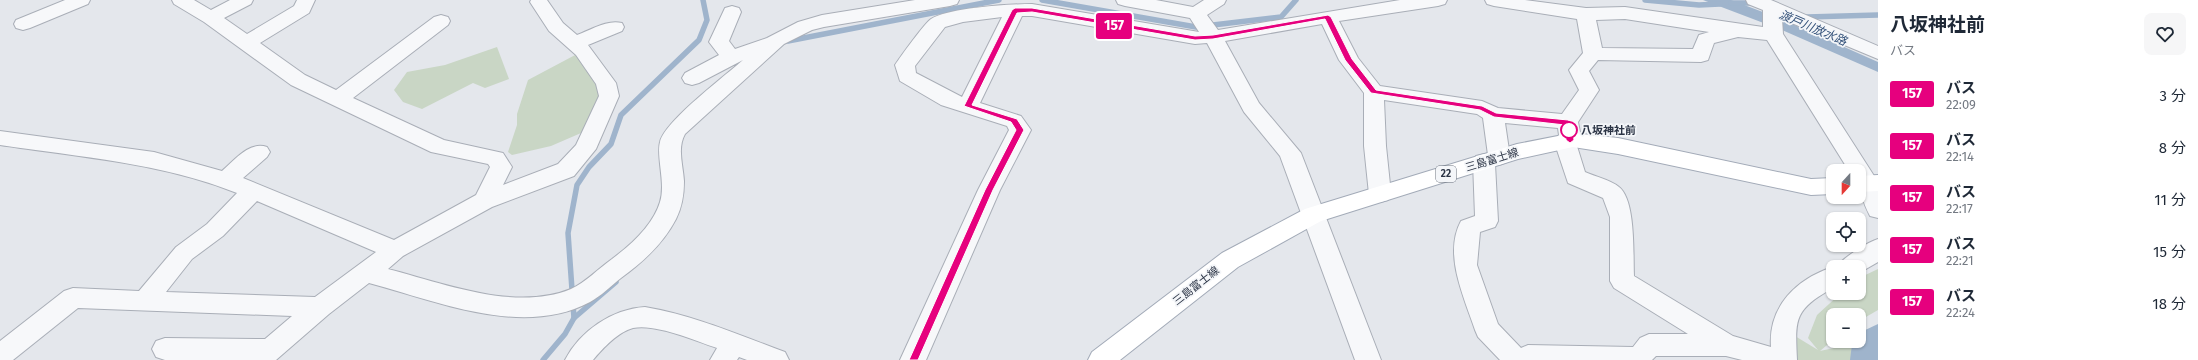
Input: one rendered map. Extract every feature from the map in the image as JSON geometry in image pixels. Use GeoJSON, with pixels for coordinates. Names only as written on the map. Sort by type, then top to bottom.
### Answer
{"type":"FeatureCollection","features":[{"type":"Feature","properties":{"kind":"main road","name":"三島富士線"},"geometry":{"type":"LineString","coordinates":[[1101,360],[1230,260],[1313,215],[1568,135],[1811,187],[1826,186]]}},
{"type":"Feature","properties":{"kind":"street"},"geometry":{"type":"LineString","coordinates":[[23,24],[80,0]]}},
{"type":"Feature","properties":{"kind":"street"},"geometry":{"type":"LineString","coordinates":[[181,0],[211,18],[298,80],[439,147],[495,158],[501,167],[484,201]]}},
{"type":"Feature","properties":{"kind":"street"},"geometry":{"type":"LineString","coordinates":[[211,18],[244,0]]}},
{"type":"Feature","properties":{"kind":"street"},"geometry":{"type":"LineString","coordinates":[[246,44],[302,9],[306,0]]}},
{"type":"Feature","properties":{"kind":"street"},"geometry":{"type":"LineString","coordinates":[[692,78],[731,57],[777,40],[805,26],[917,3],[950,0]]}},
{"type":"Feature","properties":{"kind":"street"},"geometry":{"type":"LineString","coordinates":[[1125,0],[1196,13],[1217,0]]}},
{"type":"Feature","properties":{"kind":"street"},"geometry":{"type":"LineString","coordinates":[[913,360],[989,190],[1020,130],[1014,121],[948,100],[907,76],[905,65],[938,23],[962,16],[1015,10],[1032,10],[1195,38],[1213,37],[1438,0]]}},
{"type":"Feature","properties":{"kind":"street"},"geometry":{"type":"LineString","coordinates":[[1494,0],[1537,8],[1586,14],[1625,13],[1740,31],[1773,34]]}},
{"type":"Feature","properties":{"kind":"street"},"geometry":{"type":"LineString","coordinates":[[1763,4],[1795,0]]}},
{"type":"Feature","properties":{"kind":"street"},"geometry":{"type":"LineString","coordinates":[[165,349],[264,355],[320,307],[395,250],[484,201],[566,170],[585,149],[609,96],[606,83],[583,51],[556,27],[539,2]]}},
{"type":"Feature","properties":{"kind":"street"},"geometry":{"type":"LineString","coordinates":[[1763,4],[1773,34],[1868,184],[1878,210]]}},
{"type":"Feature","properties":{"kind":"street"},"geometry":{"type":"LineString","coordinates":[[1763,4],[1877,52]]}},
{"type":"Feature","properties":{"kind":"street"},"geometry":{"type":"LineString","coordinates":[[968,106],[1015,10]]}},
{"type":"Feature","properties":{"kind":"street"},"geometry":{"type":"LineString","coordinates":[[731,57],[719,42],[732,12]]}},
{"type":"Feature","properties":{"kind":"street"},"geometry":{"type":"LineString","coordinates":[[1196,13],[1213,37],[1251,107],[1290,154],[1368,360]]}},
{"type":"Feature","properties":{"kind":"street"},"geometry":{"type":"LineString","coordinates":[[1586,14],[1593,54]]}},
{"type":"Feature","properties":{"kind":"street"},"geometry":{"type":"LineString","coordinates":[[1328,17],[1349,60],[1374,92],[1375,146],[1380,194]]}},
{"type":"Feature","properties":{"kind":"street"},"geometry":{"type":"LineString","coordinates":[[337,98],[441,21]]}},
{"type":"Feature","properties":{"kind":"street"},"geometry":{"type":"LineString","coordinates":[[574,44],[615,27]]}},
{"type":"Feature","properties":{"kind":"street"},"geometry":{"type":"LineString","coordinates":[[1740,31],[1706,39],[1701,56],[1593,54],[1579,70],[1589,90],[1568,135],[1576,177],[1612,193],[1621,218],[1622,281],[1726,344],[1780,360]]}},
{"type":"Feature","properties":{"kind":"street"},"geometry":{"type":"LineString","coordinates":[[365,272],[483,304],[529,308],[557,304],[580,295],[639,252],[665,218],[672,201],[673,182],[670,142],[678,129],[777,40]]}},
{"type":"Feature","properties":{"kind":"street"},"geometry":{"type":"LineString","coordinates":[[1374,92],[1482,108],[1493,114],[1568,135]]}},
{"type":"Feature","properties":{"kind":"street"},"geometry":{"type":"LineString","coordinates":[[1493,114],[1487,221],[1469,227],[1465,265],[1487,330],[1517,360],[1528,356],[1639,358],[1649,345],[1726,344]]}},
{"type":"Feature","properties":{"kind":"street"},"geometry":{"type":"LineString","coordinates":[[4,144],[154,160],[226,180],[349,229],[395,250]]}},
{"type":"Feature","properties":{"kind":"street"},"geometry":{"type":"LineString","coordinates":[[226,180],[259,152]]}},
{"type":"Feature","properties":{"kind":"street"},"geometry":{"type":"LineString","coordinates":[[145,300],[184,253],[215,230],[253,191]]}},
{"type":"Feature","properties":{"kind":"street"},"geometry":{"type":"LineString","coordinates":[[1861,260],[1872,254],[1878,248]]}},
{"type":"Feature","properties":{"kind":"street"},"geometry":{"type":"LineString","coordinates":[[1784,360],[1783,328],[1790,311],[1802,294],[1826,280]]}},
{"type":"Feature","properties":{"kind":"street"},"geometry":{"type":"LineString","coordinates":[[0,356],[73,298],[320,307]]}},
{"type":"Feature","properties":{"kind":"street"},"geometry":{"type":"LineString","coordinates":[[578,360],[584,351],[608,330],[634,317],[660,318],[728,352],[776,360]]}},
{"type":"Feature","properties":{"kind":"green space"},"geometry":{"type":"Polygon","coordinates":[[[497,47],[509,79],[485,88],[473,83],[422,109],[403,102],[394,90],[407,72],[445,65],[497,47]]]}},
{"type":"Feature","properties":{"kind":"green space"},"geometry":{"type":"Polygon","coordinates":[[[577,54],[599,88],[600,103],[588,130],[551,146],[512,155],[508,152],[517,125],[517,114],[528,80],[577,54]]]}},
{"type":"Feature","properties":{"kind":"green space"},"geometry":{"type":"Polygon","coordinates":[[[1878,269],[1878,310],[1866,317],[1866,308],[1826,308],[1826,346],[1820,351],[1834,348],[1852,348],[1851,360],[1796,360],[1795,336],[1818,350],[1808,338],[1817,315],[1833,300],[1866,300],[1866,275],[1878,269]]]}},
{"type":"Feature","properties":{"kind":"water"},"geometry":{"type":"Polygon","coordinates":[[[1703,0],[1731,0],[1781,19],[1878,62],[1878,72],[1782,30],[1703,0]]]}},
{"type":"Feature","properties":{"kind":"water"},"geometry":{"type":"Polygon","coordinates":[[[1878,324],[1878,360],[1850,360],[1852,348],[1866,348],[1866,330],[1878,324]]]}},
{"type":"Feature","properties":{"kind":"waterway"},"geometry":{"type":"LineString","coordinates":[[574,318],[568,233],[577,185],[589,167],[611,144],[621,115],[699,40],[707,20],[703,0]]}},
{"type":"Feature","properties":{"kind":"waterway"},"geometry":{"type":"LineString","coordinates":[[788,41],[999,0]]}},
{"type":"Feature","properties":{"kind":"waterway"},"geometry":{"type":"LineString","coordinates":[[1042,0],[1196,27],[1281,17],[1296,0]]}},
{"type":"Feature","properties":{"kind":"waterway"},"geometry":{"type":"LineString","coordinates":[[1645,0],[1699,5],[1720,4]]}},
{"type":"Feature","properties":{"kind":"waterway"},"geometry":{"type":"LineString","coordinates":[[1731,3],[1754,3]]}},
{"type":"Feature","properties":{"kind":"waterway","name":"渡戸川放水路"},"geometry":{"type":"LineString","coordinates":[[1807,17],[1878,15]]}},
{"type":"Feature","properties":{"kind":"waterway"},"geometry":{"type":"LineString","coordinates":[[574,318],[616,282]]}},
{"type":"Feature","properties":{"kind":"waterway"},"geometry":{"type":"LineString","coordinates":[[543,360],[565,334],[574,318]]}},
{"type":"Feature","properties":{"kind":"bus line","name":"157"},"geometry":{"type":"LineString","coordinates":[[913,360],[989,190],[1020,130],[1014,121],[968,106],[1015,10],[1032,10],[1139,30],[1195,38],[1213,37],[1328,17],[1349,60],[1374,92],[1482,108],[1494,115],[1568,122],[1570,140]]}},
{"type":"Feature","properties":{"kind":"place","name":"八坂神社前"},"geometry":{"type":"Point","coordinates":[1569,130]}}]}
